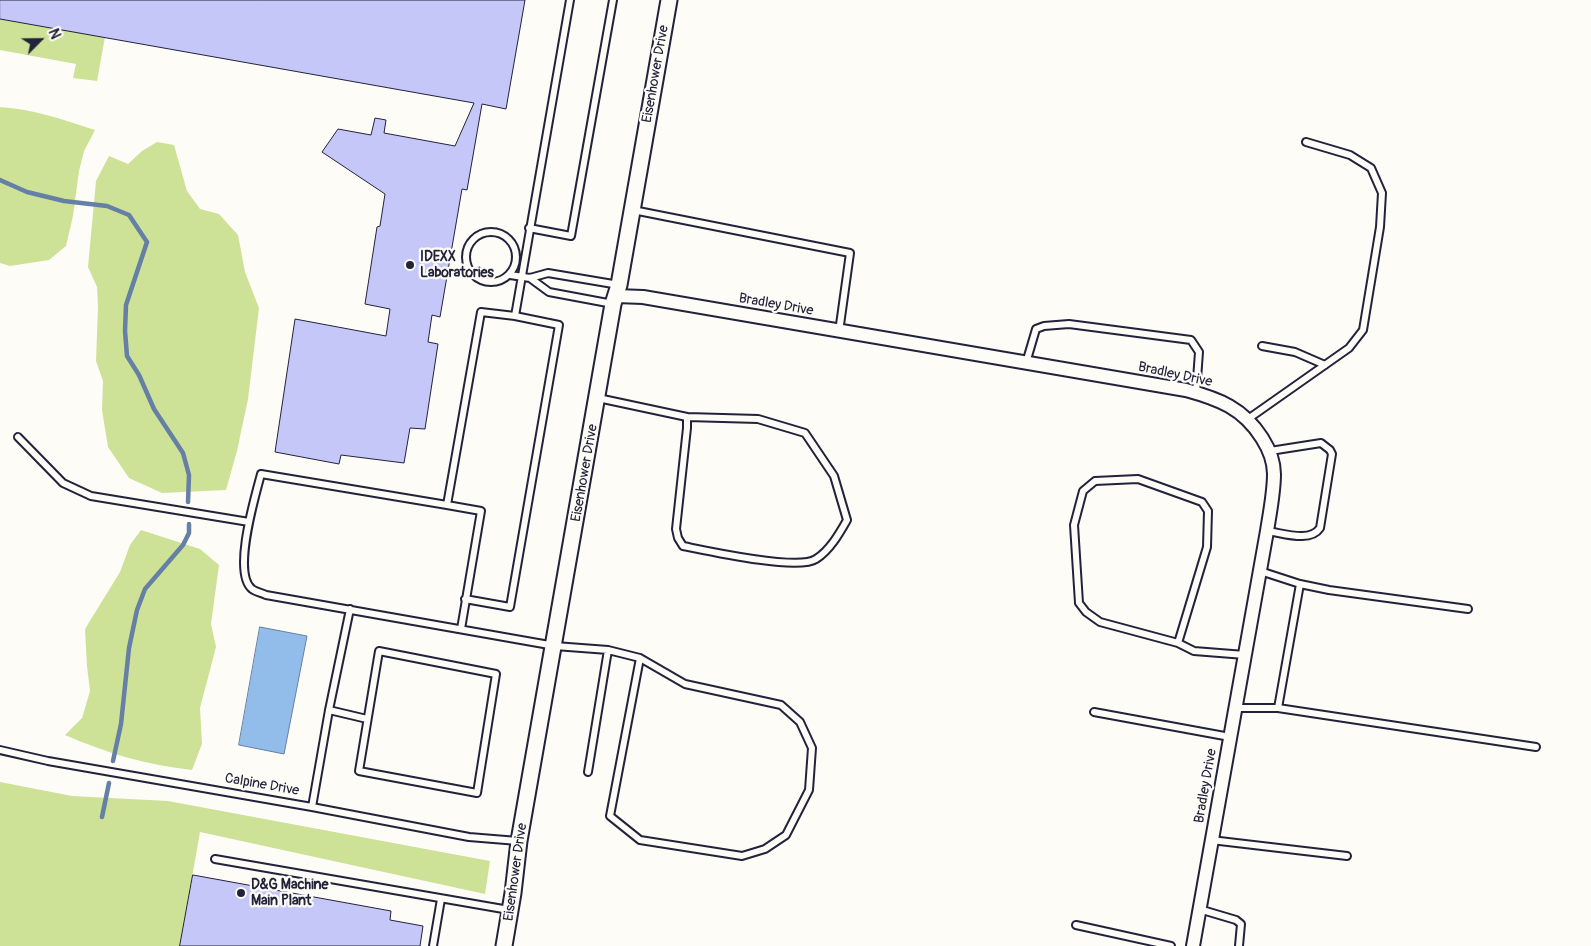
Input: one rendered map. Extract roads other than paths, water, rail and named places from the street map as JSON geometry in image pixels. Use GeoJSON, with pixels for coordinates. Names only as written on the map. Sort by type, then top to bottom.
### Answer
{"type":"FeatureCollection","features":[{"type":"Feature","properties":{"kind":"street","name":"Eisenhower Drive"},"geometry":{"type":"LineString","coordinates":[[504,946],[519,841],[669,0]]}},
{"type":"Feature","properties":{"kind":"street","name":"Bradley Drive"},"geometry":{"type":"LineString","coordinates":[[616,295],[643,297],[1196,393],[1213,397],[1248,419],[1270,451],[1274,472],[1267,531],[1246,655],[1193,946]]}},
{"type":"Feature","properties":{"kind":"lane"},"geometry":{"type":"LineString","coordinates":[[514,316],[570,0]]}},
{"type":"Feature","properties":{"kind":"lane"},"geometry":{"type":"LineString","coordinates":[[530,228],[571,236],[613,0]]}},
{"type":"Feature","properties":{"kind":"lane"},"geometry":{"type":"LineString","coordinates":[[1248,419],[1349,348],[1363,330],[1380,227],[1382,193],[1371,168],[1350,155],[1306,142]]}},
{"type":"Feature","properties":{"kind":"lane"},"geometry":{"type":"LineString","coordinates":[[632,210],[850,253],[839,332]]}},
{"type":"Feature","properties":{"kind":"lane"},"geometry":{"type":"LineString","coordinates":[[510,275],[517,262],[516,251],[512,243],[498,233],[490,232],[474,238],[468,245],[466,254],[468,269],[480,280],[496,282],[510,275],[522,276],[530,278],[549,292],[616,295]]}},
{"type":"Feature","properties":{"kind":"lane"},"geometry":{"type":"LineString","coordinates":[[530,278],[548,273],[616,295]]}},
{"type":"Feature","properties":{"kind":"lane"},"geometry":{"type":"LineString","coordinates":[[447,505],[481,312],[559,325],[510,607],[466,599]]}},
{"type":"Feature","properties":{"kind":"lane"},"geometry":{"type":"LineString","coordinates":[[1026,364],[1036,329],[1044,326],[1069,324],[1191,340],[1199,352],[1196,393]]}},
{"type":"Feature","properties":{"kind":"lane"},"geometry":{"type":"LineString","coordinates":[[1262,346],[1295,352],[1325,365]]}},
{"type":"Feature","properties":{"kind":"lane"},"geometry":{"type":"LineString","coordinates":[[598,398],[687,417],[758,419],[805,434],[834,476],[847,520],[834,542],[815,560],[784,564],[683,546],[678,538],[676,529],[687,417]]}},
{"type":"Feature","properties":{"kind":"lane"},"geometry":{"type":"LineString","coordinates":[[18,437],[63,483],[91,496],[249,522]]}},
{"type":"Feature","properties":{"kind":"lane"},"geometry":{"type":"LineString","coordinates":[[1267,531],[1308,536],[1317,532],[1320,528],[1332,454],[1322,443],[1270,451]]}},
{"type":"Feature","properties":{"kind":"lane"},"geometry":{"type":"LineString","coordinates":[[461,629],[481,512],[261,474],[249,522],[243,563],[246,582],[253,590],[266,595],[554,646],[608,650],[640,658],[685,684],[781,705],[800,722],[812,748],[808,790],[786,835],[765,850],[742,856],[640,840],[610,816],[640,658]]}},
{"type":"Feature","properties":{"kind":"lane"},"geometry":{"type":"LineString","coordinates":[[1178,643],[1207,547],[1208,511],[1202,502],[1138,480],[1096,482],[1083,491],[1074,525],[1079,603],[1086,612],[1100,622],[1178,643],[1194,651],[1246,655]]}},
{"type":"Feature","properties":{"kind":"lane"},"geometry":{"type":"LineString","coordinates":[[1260,572],[1300,584],[1329,590],[1468,609]]}},
{"type":"Feature","properties":{"kind":"lane"},"geometry":{"type":"LineString","coordinates":[[1278,708],[1300,584]]}},
{"type":"Feature","properties":{"kind":"lane"},"geometry":{"type":"LineString","coordinates":[[312,807],[328,710],[350,609]]}},
{"type":"Feature","properties":{"kind":"lane"},"geometry":{"type":"LineString","coordinates":[[588,772],[608,650]]}},
{"type":"Feature","properties":{"kind":"lane"},"geometry":{"type":"LineString","coordinates":[[379,651],[496,674],[477,793],[359,771],[367,719],[379,651]]}},
{"type":"Feature","properties":{"kind":"lane"},"geometry":{"type":"LineString","coordinates":[[1235,708],[1278,708],[1536,747]]}},
{"type":"Feature","properties":{"kind":"lane"},"geometry":{"type":"LineString","coordinates":[[328,710],[367,719]]}},
{"type":"Feature","properties":{"kind":"lane"},"geometry":{"type":"LineString","coordinates":[[1094,712],[1230,737]]}},
{"type":"Feature","properties":{"kind":"lane","name":"Calpine Drive"},"geometry":{"type":"LineString","coordinates":[[0,750],[469,837],[519,841]]}},
{"type":"Feature","properties":{"kind":"lane"},"geometry":{"type":"LineString","coordinates":[[1211,840],[1347,856]]}},
{"type":"Feature","properties":{"kind":"lane"},"geometry":{"type":"LineString","coordinates":[[215,859],[510,910]]}},
{"type":"Feature","properties":{"kind":"lane"},"geometry":{"type":"LineString","coordinates":[[433,946],[441,898]]}},
{"type":"Feature","properties":{"kind":"lane"},"geometry":{"type":"LineString","coordinates":[[1199,909],[1236,920],[1241,924],[1239,946]]}},
{"type":"Feature","properties":{"kind":"lane"},"geometry":{"type":"LineString","coordinates":[[1076,925],[1171,946]]}},
{"type":"Feature","properties":{"kind":"water"},"geometry":{"type":"Polygon","coordinates":[[[260,627],[307,636],[284,754],[239,745],[260,627]]]}},
{"type":"Feature","properties":{"kind":"waterway"},"geometry":{"type":"LineString","coordinates":[[0,180],[27,192],[64,201],[107,206],[129,215],[147,242],[126,305],[125,331],[127,356],[139,375],[154,409],[183,453],[189,475],[188,502]]}},
{"type":"Feature","properties":{"kind":"waterway"},"geometry":{"type":"LineString","coordinates":[[113,761],[121,724],[129,648],[137,610],[145,589],[183,545],[189,533],[189,524]]}},
{"type":"Feature","properties":{"kind":"waterway"},"geometry":{"type":"LineString","coordinates":[[102,817],[109,783]]}},
{"type":"Feature","properties":{"kind":"place","name":"IDEXX Laboratories"},"geometry":{"type":"Point","coordinates":[410,265]}},
{"type":"Feature","properties":{"kind":"place","name":"D&G Machine Main Plant"},"geometry":{"type":"Point","coordinates":[241,893]}}]}
